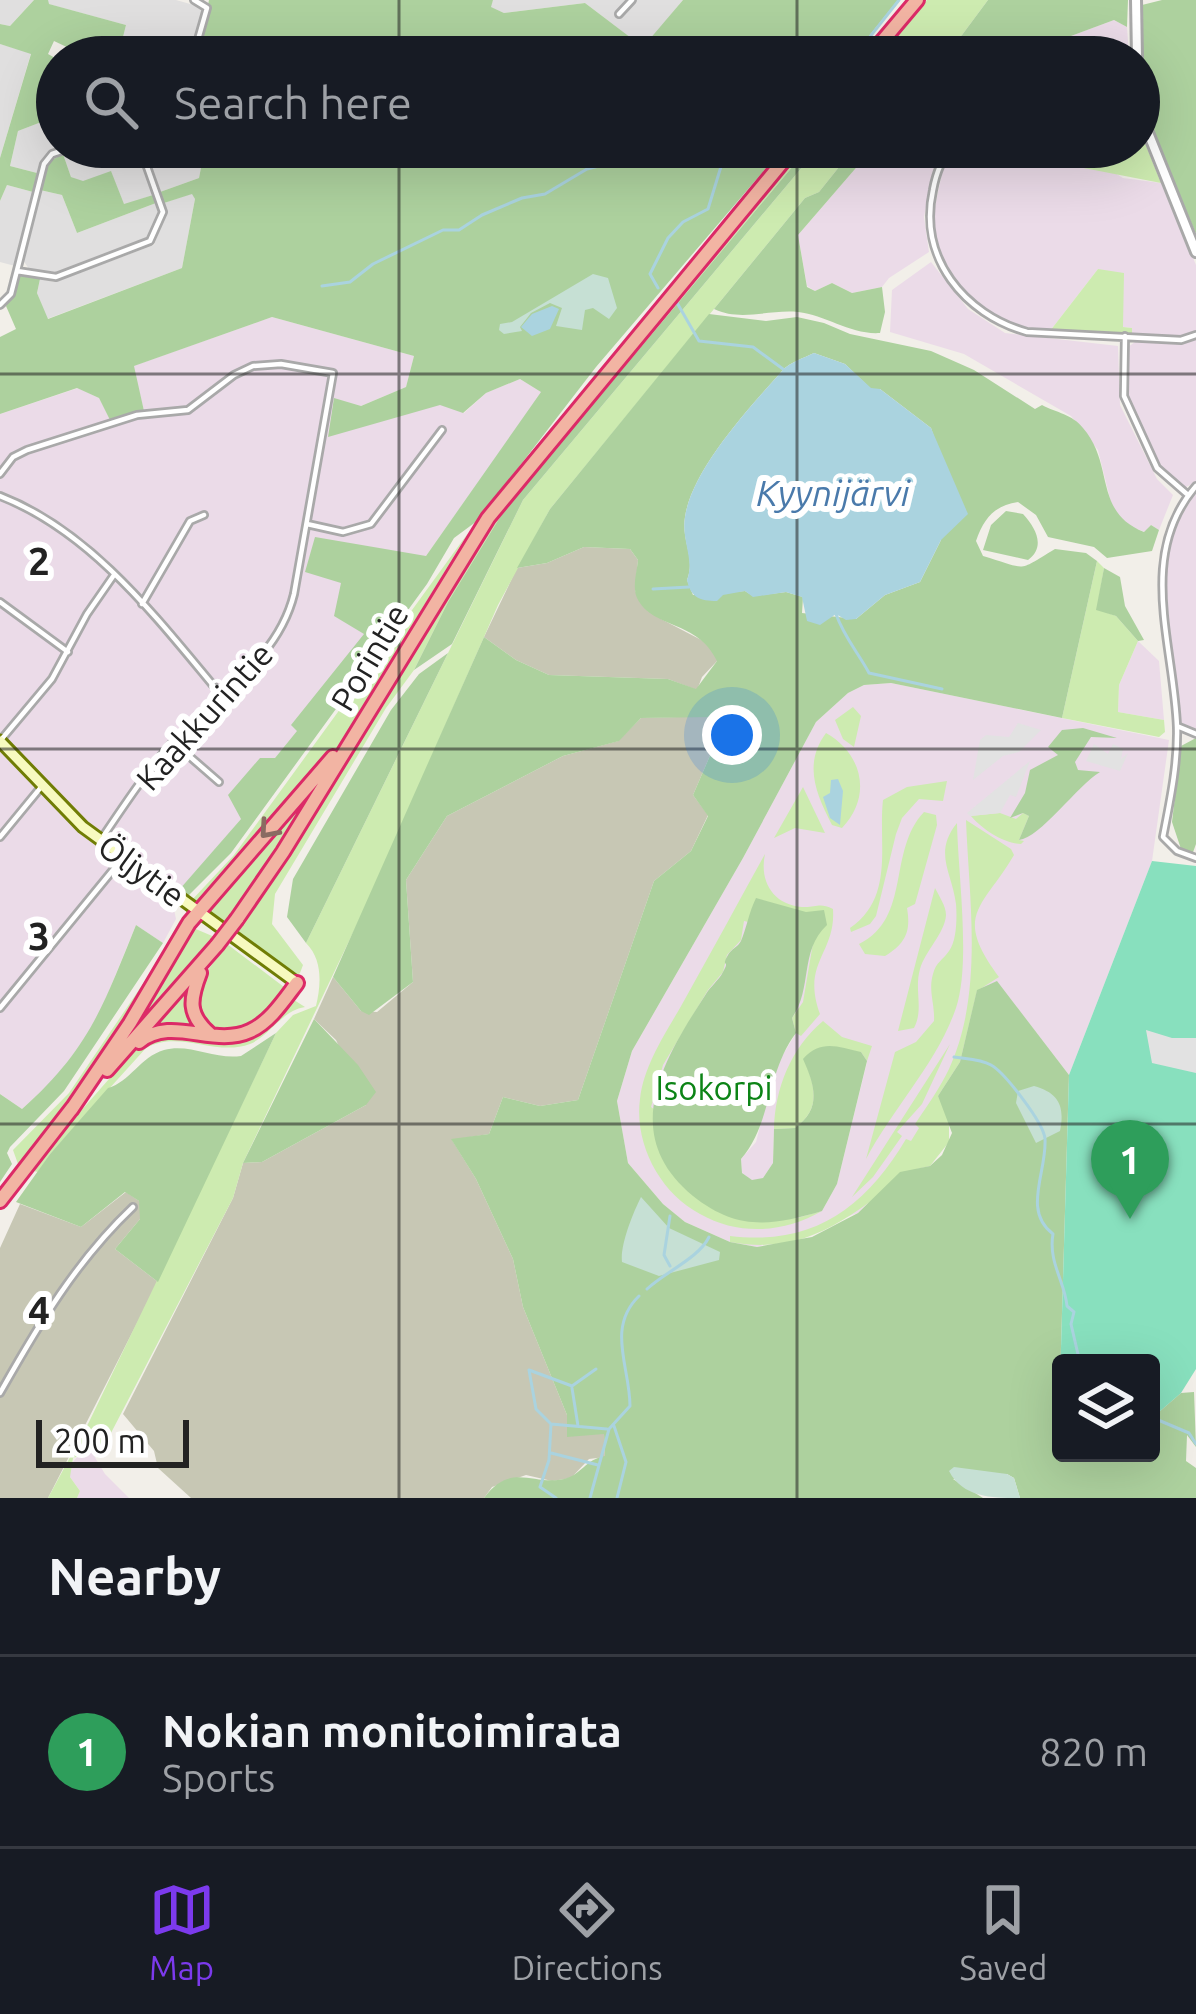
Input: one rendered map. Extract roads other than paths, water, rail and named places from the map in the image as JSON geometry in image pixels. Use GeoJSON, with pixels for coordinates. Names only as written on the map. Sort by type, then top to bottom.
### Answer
{"type":"FeatureCollection","features":[{"type":"Feature","properties":{"kind":"highway"},"geometry":{"type":"LineString","coordinates":[[887,36],[917,0]]}},
{"type":"Feature","properties":{"kind":"highway","name":"Porintie"},"geometry":{"type":"LineString","coordinates":[[0,1201],[71,1110],[237,919],[488,518],[778,168]]}},
{"type":"Feature","properties":{"kind":"highway"},"geometry":{"type":"LineString","coordinates":[[71,1110],[198,911],[370,708]]}},
{"type":"Feature","properties":{"kind":"highway"},"geometry":{"type":"LineString","coordinates":[[205,960],[190,1003],[195,1019],[211,1034]]}},
{"type":"Feature","properties":{"kind":"highway"},"geometry":{"type":"LineString","coordinates":[[119,1057],[157,1031],[232,1036],[252,1030],[297,983]]}},
{"type":"Feature","properties":{"kind":"main road","name":"Öljytie"},"geometry":{"type":"LineString","coordinates":[[0,741],[100,841],[297,983]]}},
{"type":"Feature","properties":{"kind":"street"},"geometry":{"type":"LineString","coordinates":[[194,0],[205,4],[199,36]]}},
{"type":"Feature","properties":{"kind":"street"},"geometry":{"type":"LineString","coordinates":[[619,14],[632,0]]}},
{"type":"Feature","properties":{"kind":"street"},"geometry":{"type":"LineString","coordinates":[[1136,0],[1137,36]]}},
{"type":"Feature","properties":{"kind":"street"},"geometry":{"type":"LineString","coordinates":[[1160,162],[1196,252]]}},
{"type":"Feature","properties":{"kind":"street"},"geometry":{"type":"LineString","coordinates":[[0,304],[8,299],[17,271],[43,168]]}},
{"type":"Feature","properties":{"kind":"street"},"geometry":{"type":"LineString","coordinates":[[17,271],[56,278],[150,241],[163,212],[147,168]]}},
{"type":"Feature","properties":{"kind":"street"},"geometry":{"type":"LineString","coordinates":[[941,168],[930,217],[938,255],[955,287],[980,311],[1006,326],[1050,334],[1180,340],[1196,335]]}},
{"type":"Feature","properties":{"kind":"street"},"geometry":{"type":"LineString","coordinates":[[1125,336],[1124,396],[1157,468],[1188,496]]}},
{"type":"Feature","properties":{"kind":"street","name":"Kaakkurintie"},"geometry":{"type":"LineString","coordinates":[[0,474],[13,457],[27,450],[142,414],[188,410],[253,366],[281,364],[332,373],[294,594],[284,623],[257,662],[173,742],[100,841]]}},
{"type":"Feature","properties":{"kind":"street"},"geometry":{"type":"LineString","coordinates":[[307,524],[344,532],[370,524],[442,430]]}},
{"type":"Feature","properties":{"kind":"street"},"geometry":{"type":"LineString","coordinates":[[1196,486],[1166,538],[1161,566],[1177,726],[1163,837],[1177,850],[1196,857]]}},
{"type":"Feature","properties":{"kind":"street"},"geometry":{"type":"LineString","coordinates":[[0,496],[62,529],[114,575],[222,695]]}},
{"type":"Feature","properties":{"kind":"street"},"geometry":{"type":"LineString","coordinates":[[142,604],[190,521],[204,515]]}},
{"type":"Feature","properties":{"kind":"street"},"geometry":{"type":"LineString","coordinates":[[0,741],[52,679],[114,575]]}},
{"type":"Feature","properties":{"kind":"street"},"geometry":{"type":"LineString","coordinates":[[0,602],[68,652]]}},
{"type":"Feature","properties":{"kind":"street"},"geometry":{"type":"LineString","coordinates":[[1177,726],[1196,734]]}},
{"type":"Feature","properties":{"kind":"street"},"geometry":{"type":"LineString","coordinates":[[173,742],[219,782]]}},
{"type":"Feature","properties":{"kind":"street"},"geometry":{"type":"LineString","coordinates":[[0,837],[42,786]]}},
{"type":"Feature","properties":{"kind":"street"},"geometry":{"type":"LineString","coordinates":[[0,1007],[124,857]]}},
{"type":"Feature","properties":{"kind":"street"},"geometry":{"type":"LineString","coordinates":[[0,1393],[77,1267],[133,1207]]}},
{"type":"Feature","properties":{"kind":"water"},"geometry":{"type":"Polygon","coordinates":[[[552,306],[559,309],[550,329],[532,336],[521,327],[532,314],[552,306]]]}},
{"type":"Feature","properties":{"kind":"water","name":"Kyynijärvi"},"geometry":{"type":"Polygon","coordinates":[[[814,353],[845,364],[871,388],[880,389],[931,428],[968,514],[941,540],[920,582],[885,595],[856,619],[836,614],[820,625],[807,621],[802,597],[786,592],[753,597],[745,591],[723,595],[717,601],[697,597],[687,580],[690,565],[684,526],[690,498],[724,440],[785,368],[814,353]]]}},
{"type":"Feature","properties":{"kind":"water"},"geometry":{"type":"Polygon","coordinates":[[[838,779],[843,791],[840,825],[830,818],[823,797],[830,793],[831,780],[838,779]]]}},
{"type":"Feature","properties":{"kind":"waterway"},"geometry":{"type":"LineString","coordinates":[[871,36],[899,0]]}},
{"type":"Feature","properties":{"kind":"waterway"},"geometry":{"type":"LineString","coordinates":[[322,286],[350,282],[373,264],[443,230],[459,230],[522,198],[545,194],[591,168]]}},
{"type":"Feature","properties":{"kind":"waterway"},"geometry":{"type":"LineString","coordinates":[[658,288],[650,274],[668,238],[683,222],[708,209],[721,168]]}},
{"type":"Feature","properties":{"kind":"waterway"},"geometry":{"type":"LineString","coordinates":[[676,301],[699,341],[753,347],[783,369]]}},
{"type":"Feature","properties":{"kind":"waterway"},"geometry":{"type":"LineString","coordinates":[[653,589],[689,587]]}},
{"type":"Feature","properties":{"kind":"waterway"},"geometry":{"type":"LineString","coordinates":[[836,614],[869,673],[942,689]]}},
{"type":"Feature","properties":{"kind":"waterway"},"geometry":{"type":"LineString","coordinates":[[954,1057],[997,1070],[1043,1132],[1045,1152],[1037,1203],[1044,1225],[1053,1234],[1055,1263],[1067,1306],[1074,1312],[1071,1324],[1078,1354]]}},
{"type":"Feature","properties":{"kind":"waterway"},"geometry":{"type":"LineString","coordinates":[[670,1216],[664,1255],[670,1266]]}},
{"type":"Feature","properties":{"kind":"waterway"},"geometry":{"type":"LineString","coordinates":[[647,1289],[698,1252],[709,1237]]}},
{"type":"Feature","properties":{"kind":"waterway"},"geometry":{"type":"LineString","coordinates":[[590,1498],[609,1429],[630,1406],[622,1335],[629,1308],[639,1296]]}},
{"type":"Feature","properties":{"kind":"waterway"},"geometry":{"type":"LineString","coordinates":[[550,1423],[536,1409],[529,1370],[572,1386],[596,1369]]}},
{"type":"Feature","properties":{"kind":"waterway"},"geometry":{"type":"LineString","coordinates":[[572,1388],[578,1426]]}},
{"type":"Feature","properties":{"kind":"waterway"},"geometry":{"type":"LineString","coordinates":[[1160,1421],[1189,1433],[1196,1444]]}},
{"type":"Feature","properties":{"kind":"waterway"},"geometry":{"type":"LineString","coordinates":[[556,1498],[540,1487],[549,1460],[551,1424],[607,1429]]}},
{"type":"Feature","properties":{"kind":"waterway"},"geometry":{"type":"LineString","coordinates":[[614,1426],[626,1462],[617,1498]]}},
{"type":"Feature","properties":{"kind":"waterway"},"geometry":{"type":"LineString","coordinates":[[551,1453],[598,1465]]}},
{"type":"Feature","properties":{"kind":"place","name":"Nokian monitoimirata"},"geometry":{"type":"Point","coordinates":[1130,1219]}},
{"type":"Feature","properties":{"kind":"park label","name":"Isokorpi"},"geometry":{"type":"Point","coordinates":[714,1087]}}]}
